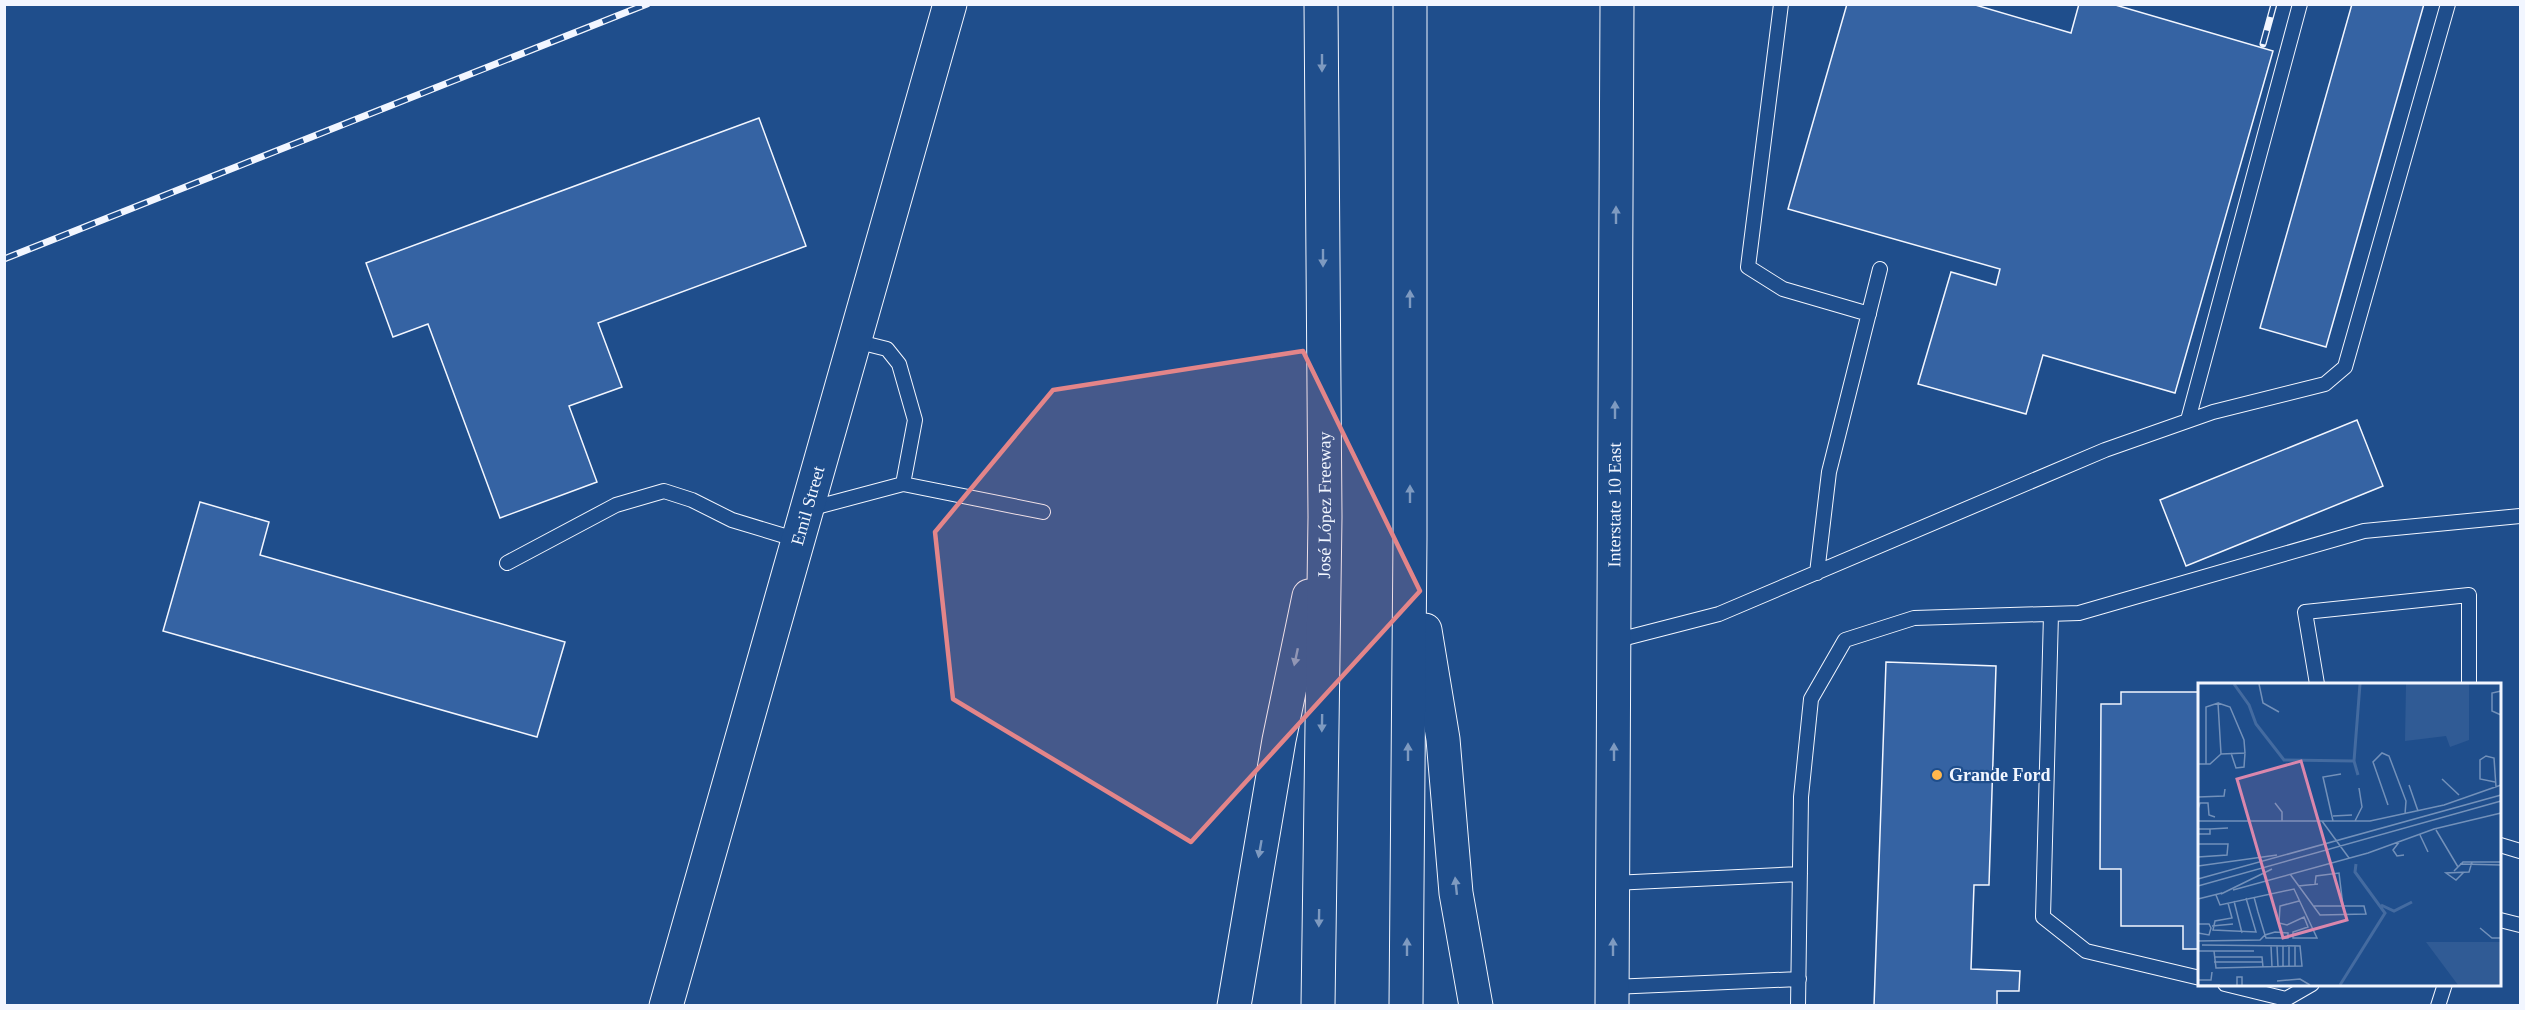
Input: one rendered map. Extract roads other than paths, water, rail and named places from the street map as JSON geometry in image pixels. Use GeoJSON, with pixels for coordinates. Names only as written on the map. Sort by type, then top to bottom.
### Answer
{"type":"FeatureCollection","features":[{"type":"Feature","properties":{"kind":"main road","name":"Emil Street"},"geometry":{"type":"LineString","coordinates":[[666,1005],[950,4]]}},
{"type":"Feature","properties":{"kind":"main road","name":"José López Freeway"},"geometry":{"type":"LineString","coordinates":[[1318,1005],[1325,517],[1322,4]]}},
{"type":"Feature","properties":{"kind":"main road"},"geometry":{"type":"LineString","coordinates":[[1406,1005],[1410,538],[1410,4]]}},
{"type":"Feature","properties":{"kind":"main road","name":"Interstate 10 East"},"geometry":{"type":"LineString","coordinates":[[1612,996],[1617,4]]}},
{"type":"Feature","properties":{"kind":"main road"},"geometry":{"type":"LineString","coordinates":[[1233,1005],[1279,740],[1325,517]]}},
{"type":"Feature","properties":{"kind":"main road"},"geometry":{"type":"LineString","coordinates":[[1410,538],[1443,739],[1456,893],[1476,1005]]}},
{"type":"Feature","properties":{"kind":"lane"},"geometry":{"type":"LineString","coordinates":[[1781,4],[1748,267],[1783,289],[1869,314]]}},
{"type":"Feature","properties":{"kind":"lane"},"geometry":{"type":"LineString","coordinates":[[2188,420],[2300,4]]}},
{"type":"Feature","properties":{"kind":"lane"},"geometry":{"type":"LineString","coordinates":[[1614,641],[1719,614],[2105,450],[2188,420],[2325,384],[2344,367],[2448,4]]}},
{"type":"Feature","properties":{"kind":"lane"},"geometry":{"type":"LineString","coordinates":[[1817,573],[1829,472],[1880,269]]}},
{"type":"Feature","properties":{"kind":"lane"},"geometry":{"type":"LineString","coordinates":[[855,340],[887,349],[899,364],[915,420],[903,484]]}},
{"type":"Feature","properties":{"kind":"lane"},"geometry":{"type":"LineString","coordinates":[[507,563],[616,505],[664,491],[692,500],[732,520],[802,525],[903,484],[1043,512]]}},
{"type":"Feature","properties":{"kind":"lane"},"geometry":{"type":"LineString","coordinates":[[1798,1005],[1802,797],[1811,699],[1845,640],[1914,618],[2079,613],[2364,531],[2520,516]]}},
{"type":"Feature","properties":{"kind":"lane"},"geometry":{"type":"LineString","coordinates":[[2317,683],[2305,612],[2469,595],[2469,683]]}},
{"type":"Feature","properties":{"kind":"lane"},"geometry":{"type":"LineString","coordinates":[[2051,614],[2043,917],[2086,951],[2198,978]]}},
{"type":"Feature","properties":{"kind":"lane"},"geometry":{"type":"LineString","coordinates":[[2501,845],[2520,851]]}},
{"type":"Feature","properties":{"kind":"lane"},"geometry":{"type":"LineString","coordinates":[[1613,883],[1800,874]]}},
{"type":"Feature","properties":{"kind":"lane"},"geometry":{"type":"LineString","coordinates":[[2501,920],[2520,925]]}},
{"type":"Feature","properties":{"kind":"lane"},"geometry":{"type":"LineString","coordinates":[[1612,996],[1799,979]]}},
{"type":"Feature","properties":{"kind":"lane"},"geometry":{"type":"LineString","coordinates":[[2233,986],[2286,999],[2309,986]]}},
{"type":"Feature","properties":{"kind":"lane"},"geometry":{"type":"LineString","coordinates":[[2438,1005],[2444,986]]}},
{"type":"Feature","properties":{"kind":"railway"},"geometry":{"type":"LineString","coordinates":[[4,259],[647,4]]}},
{"type":"Feature","properties":{"kind":"railway"},"geometry":{"type":"LineString","coordinates":[[2263,44],[2274,4]]}},
{"type":"Feature","properties":{"kind":"place","name":"Grande Ford"},"geometry":{"type":"Point","coordinates":[1937,775]}}]}
